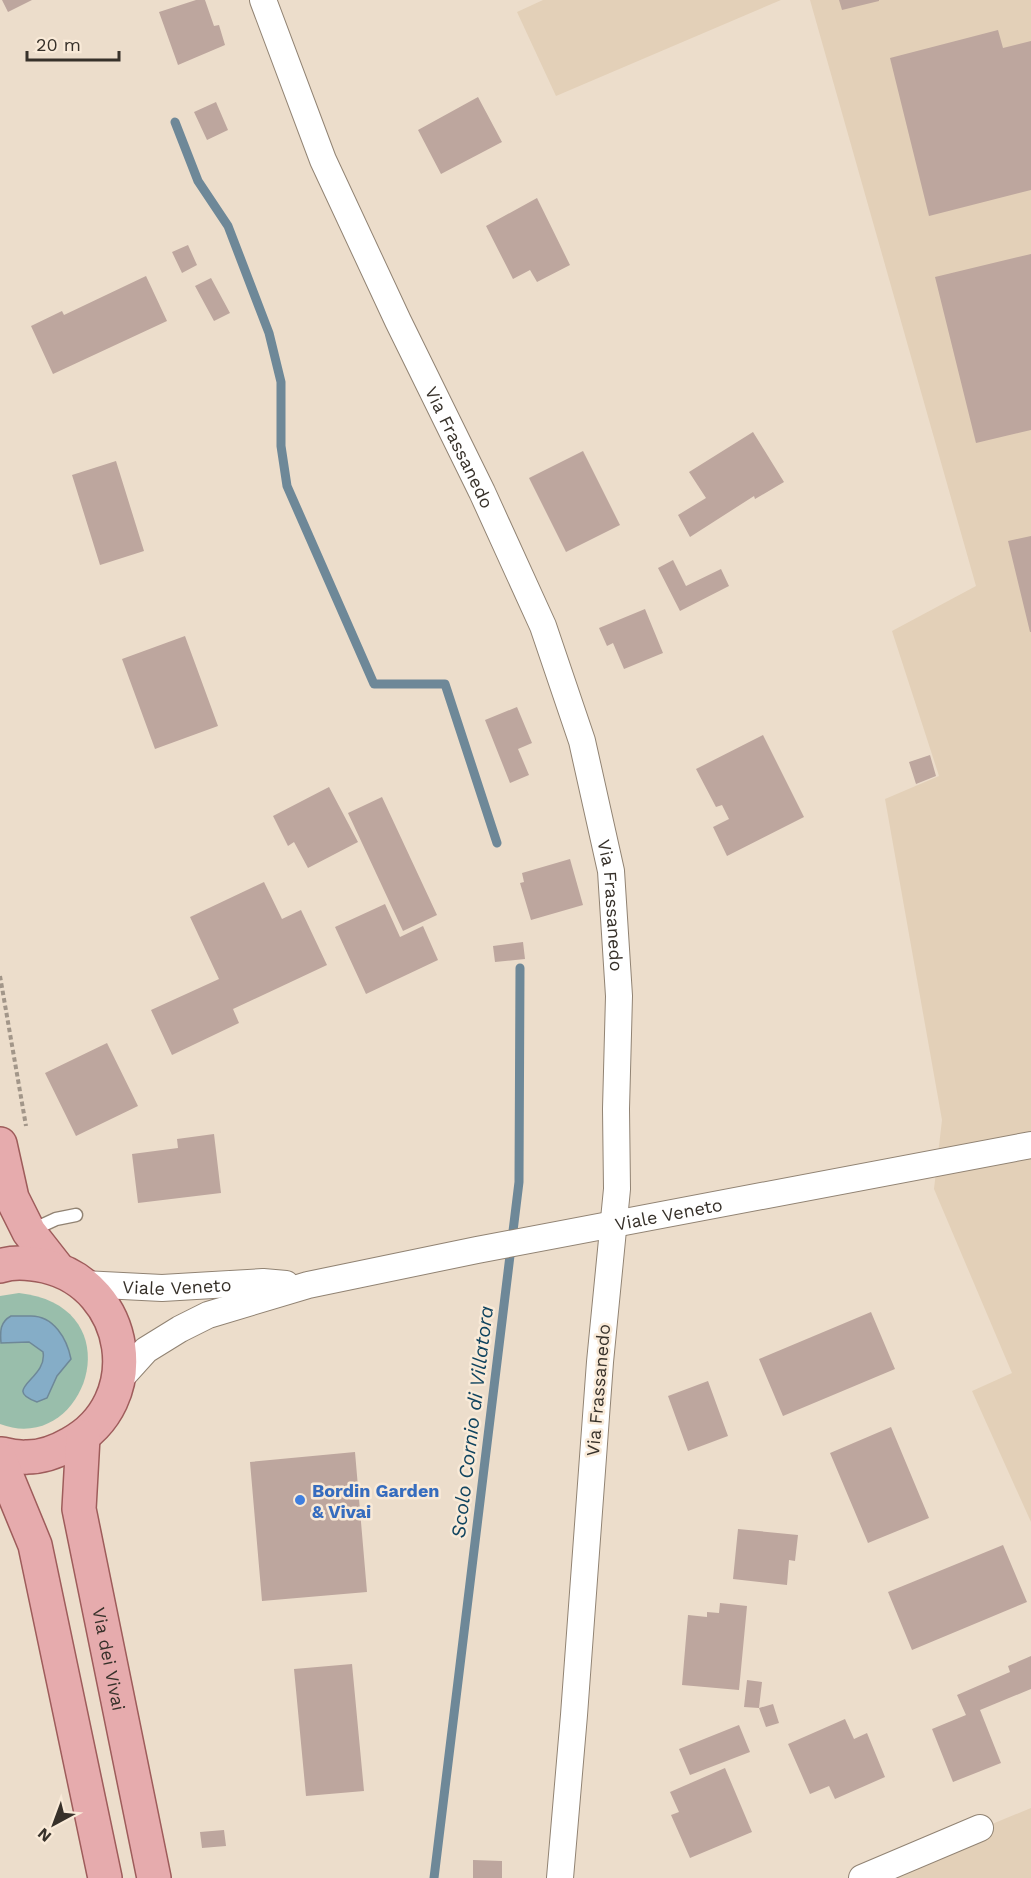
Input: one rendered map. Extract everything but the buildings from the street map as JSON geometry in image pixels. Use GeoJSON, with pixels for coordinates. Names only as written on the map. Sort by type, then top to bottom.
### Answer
{"type":"FeatureCollection","features":[{"type":"Feature","properties":{"kind":"main road"},"geometry":{"type":"LineString","coordinates":[[0,1454],[27,1457],[57,1451],[83,1437],[104,1416],[118,1381],[121,1359],[116,1330],[103,1304],[71,1276],[29,1232],[12,1198],[14,1139]]}},
{"type":"Feature","properties":{"kind":"main road"},"geometry":{"type":"LineString","coordinates":[[0,1266],[33,1263],[71,1276]]}},
{"type":"Feature","properties":{"kind":"main road","name":"Via dei Vivai"},"geometry":{"type":"LineString","coordinates":[[83,1437],[79,1509],[154,1878]]}},
{"type":"Feature","properties":{"kind":"main road"},"geometry":{"type":"LineString","coordinates":[[0,1460],[35,1545],[105,1878]]}},
{"type":"Feature","properties":{"kind":"street","name":"Via Frassanedo"},"geometry":{"type":"LineString","coordinates":[[263,0],[323,160],[398,321],[482,492],[543,626],[582,741],[611,871],[619,996],[615,1225],[600,1362],[560,1878]]}},
{"type":"Feature","properties":{"kind":"street","name":"Viale Veneto"},"geometry":{"type":"LineString","coordinates":[[118,1381],[146,1350],[180,1329],[208,1315],[308,1285],[1031,1145]]}},
{"type":"Feature","properties":{"kind":"street","name":"Viale Veneto"},"geometry":{"type":"LineString","coordinates":[[71,1276],[162,1288],[263,1282],[308,1285]]}},
{"type":"Feature","properties":{"kind":"street"},"geometry":{"type":"LineString","coordinates":[[862,1878],[980,1828]]}},
{"type":"Feature","properties":{"kind":"lane"},"geometry":{"type":"LineString","coordinates":[[29,1232],[56,1219],[76,1215]]}},
{"type":"Feature","properties":{"kind":"path"},"geometry":{"type":"LineString","coordinates":[[0,976],[14,1139]]}},
{"type":"Feature","properties":{"kind":"shaded area"},"geometry":{"type":"Polygon","coordinates":[[[543,0],[781,0],[556,96],[517,12],[543,0]]]}},
{"type":"Feature","properties":{"kind":"shaded area"},"geometry":{"type":"Polygon","coordinates":[[[810,0],[1031,0],[1031,1522],[972,1391],[1012,1373],[934,1189],[942,1120],[885,799],[939,776],[892,631],[976,586],[810,0]]]}},
{"type":"Feature","properties":{"kind":"shaded area"},"geometry":{"type":"Polygon","coordinates":[[[1031,1808],[1031,1878],[865,1878],[980,1829],[1031,1808]]]}},
{"type":"Feature","properties":{"kind":"green space"},"geometry":{"type":"Polygon","coordinates":[[[19,1293],[56,1304],[78,1324],[87,1349],[86,1376],[74,1400],[55,1419],[30,1428],[0,1424],[0,1296],[19,1293]]]}},
{"type":"Feature","properties":{"kind":"water"},"geometry":{"type":"Polygon","coordinates":[[[11,1316],[39,1317],[53,1324],[63,1337],[69,1351],[71,1359],[57,1376],[47,1398],[37,1402],[23,1392],[43,1361],[43,1352],[29,1342],[1,1343],[2,1327],[11,1316]]]}},
{"type":"Feature","properties":{"kind":"waterway","name":"Scolo Cornio di Villatora"},"geometry":{"type":"LineString","coordinates":[[175,122],[198,181],[228,226],[269,333],[281,382],[281,446],[287,486],[374,684],[445,684],[497,843]]}},
{"type":"Feature","properties":{"kind":"waterway","name":"Scolo Cornio di Villatora"},"geometry":{"type":"LineString","coordinates":[[434,1878],[519,1182],[520,968]]}},
{"type":"Feature","properties":{"kind":"place","name":"Bordin Garden & Vivai"},"geometry":{"type":"Point","coordinates":[300,1500]}}]}
